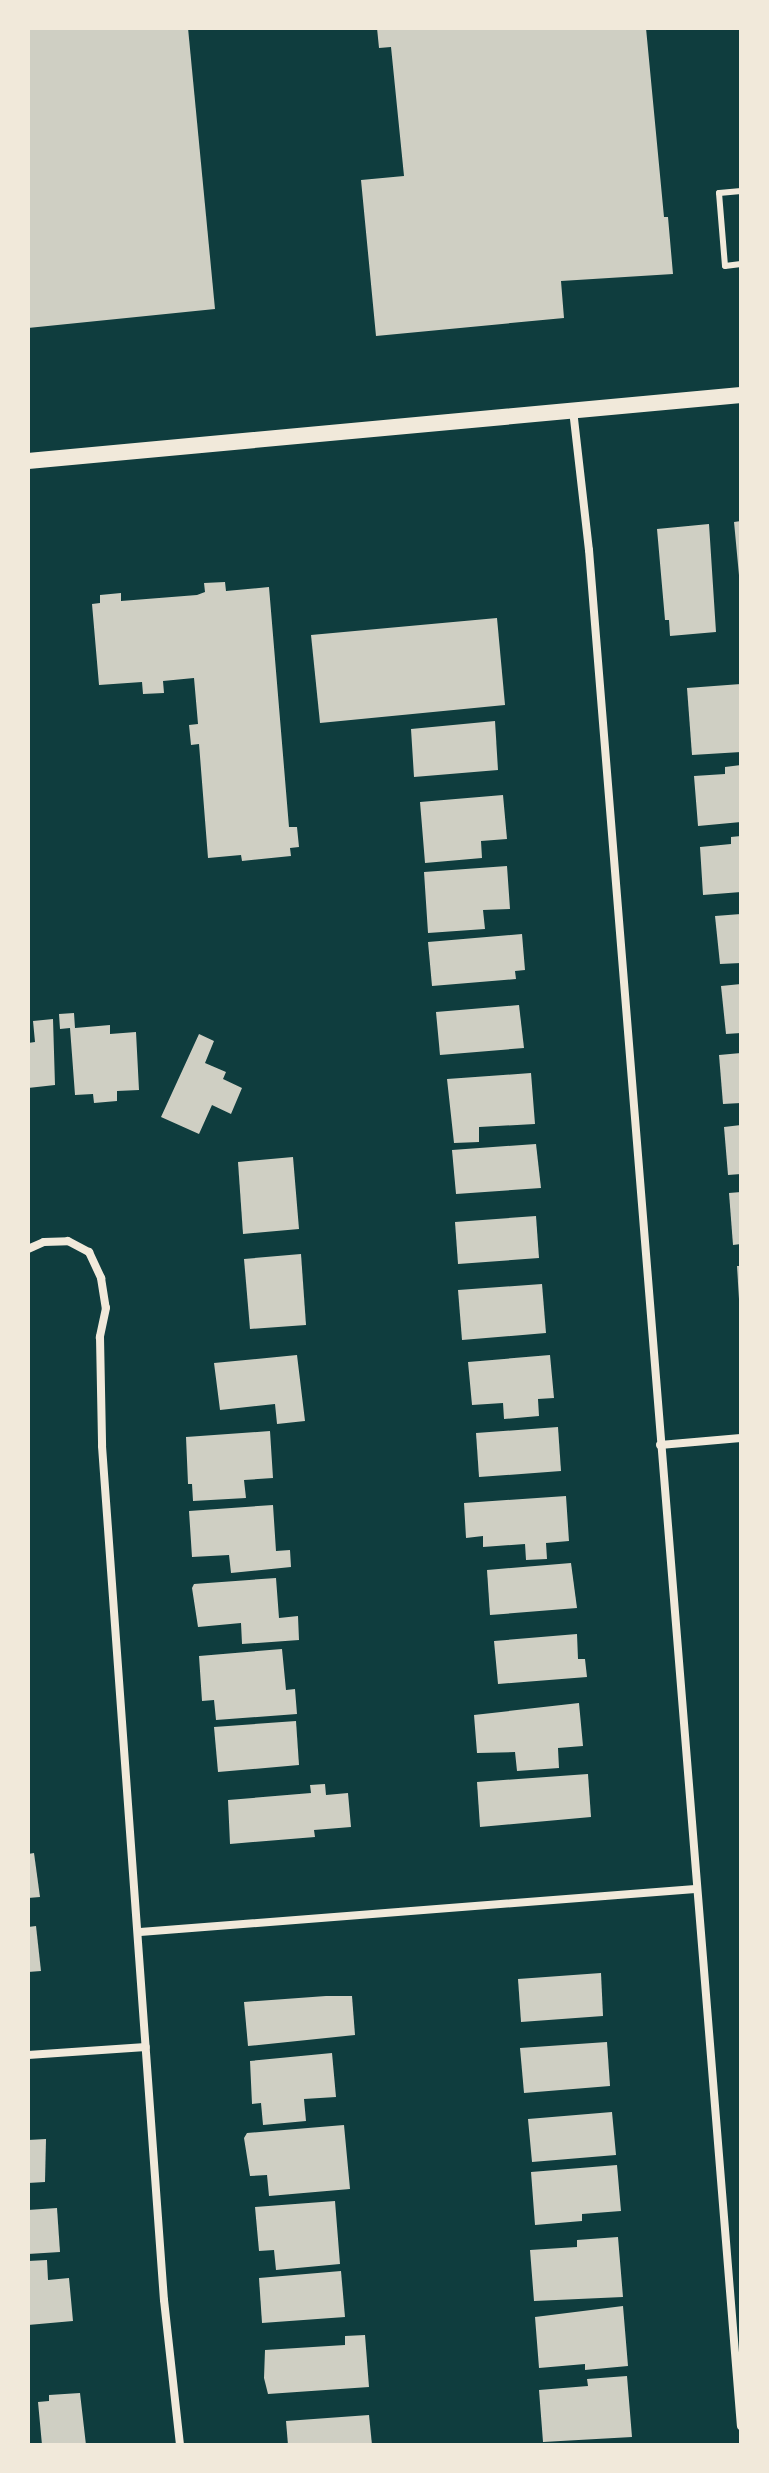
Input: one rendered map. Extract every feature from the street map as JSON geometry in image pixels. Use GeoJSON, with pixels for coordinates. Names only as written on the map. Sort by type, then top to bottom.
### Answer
{"type":"FeatureCollection","features":[{"type":"Feature","properties":{"kind":"main road"},"geometry":{"type":"LineString","coordinates":[[28,461],[741,395]]}},
{"type":"Feature","properties":{"kind":"street"},"geometry":{"type":"LineString","coordinates":[[573,409],[589,550],[695,1889],[741,2426]]}},
{"type":"Feature","properties":{"kind":"street"},"geometry":{"type":"LineString","coordinates":[[28,1249],[44,1242],[68,1241],[89,1252],[101,1278],[106,1308],[100,1337],[102,1446],[140,1932],[164,2300],[180,2445]]}},
{"type":"Feature","properties":{"kind":"street"},"geometry":{"type":"LineString","coordinates":[[660,1445],[741,1438]]}},
{"type":"Feature","properties":{"kind":"street"},"geometry":{"type":"LineString","coordinates":[[140,1932],[695,1889]]}},
{"type":"Feature","properties":{"kind":"street"},"geometry":{"type":"LineString","coordinates":[[28,2055],[146,2047]]}},
{"type":"Feature","properties":{"kind":"lane"},"geometry":{"type":"LineString","coordinates":[[741,191],[719,193],[725,266],[741,264]]}},
{"type":"Feature","properties":{"kind":"building"},"geometry":{"type":"Polygon","coordinates":[[[28,28],[188,28],[215,309],[28,328],[28,28]]]}},
{"type":"Feature","properties":{"kind":"building"},"geometry":{"type":"Polygon","coordinates":[[[377,28],[646,28],[664,217],[668,217],[673,274],[561,281],[564,318],[376,336],[361,180],[404,176],[391,47],[379,48],[377,28]]]}},
{"type":"Feature","properties":{"kind":"building"},"geometry":{"type":"Polygon","coordinates":[[[741,521],[741,575],[739,575],[734,522],[741,521]]]}},
{"type":"Feature","properties":{"kind":"building"},"geometry":{"type":"Polygon","coordinates":[[[709,524],[716,632],[670,636],[669,620],[665,620],[657,529],[709,524]]]}},
{"type":"Feature","properties":{"kind":"building"},"geometry":{"type":"Polygon","coordinates":[[[225,582],[226,591],[269,587],[289,827],[297,827],[299,847],[290,848],[291,856],[242,861],[241,855],[208,858],[199,744],[191,745],[189,725],[198,724],[194,678],[163,681],[164,693],[143,694],[142,682],[99,685],[92,604],[100,603],[100,595],[121,593],[121,601],[197,595],[205,592],[204,583],[225,582]]]}},
{"type":"Feature","properties":{"kind":"building"},"geometry":{"type":"Polygon","coordinates":[[[497,618],[505,705],[320,723],[311,635],[497,618]]]}},
{"type":"Feature","properties":{"kind":"building"},"geometry":{"type":"Polygon","coordinates":[[[741,684],[741,752],[692,755],[687,688],[741,684]]]}},
{"type":"Feature","properties":{"kind":"building"},"geometry":{"type":"Polygon","coordinates":[[[495,721],[498,770],[414,777],[411,729],[495,721]]]}},
{"type":"Feature","properties":{"kind":"building"},"geometry":{"type":"Polygon","coordinates":[[[741,765],[741,822],[698,826],[694,776],[725,774],[725,767],[741,765]]]}},
{"type":"Feature","properties":{"kind":"building"},"geometry":{"type":"Polygon","coordinates":[[[503,795],[507,839],[481,841],[482,858],[425,863],[420,802],[503,795]]]}},
{"type":"Feature","properties":{"kind":"building"},"geometry":{"type":"Polygon","coordinates":[[[741,836],[741,892],[703,895],[700,847],[731,844],[731,837],[741,836]]]}},
{"type":"Feature","properties":{"kind":"building"},"geometry":{"type":"Polygon","coordinates":[[[507,866],[510,909],[483,910],[485,929],[428,933],[424,872],[507,866]]]}},
{"type":"Feature","properties":{"kind":"building"},"geometry":{"type":"Polygon","coordinates":[[[741,914],[741,963],[720,964],[715,916],[741,914]]]}},
{"type":"Feature","properties":{"kind":"building"},"geometry":{"type":"Polygon","coordinates":[[[522,934],[525,970],[515,971],[516,979],[432,986],[428,942],[522,934]]]}},
{"type":"Feature","properties":{"kind":"building"},"geometry":{"type":"Polygon","coordinates":[[[741,984],[741,1033],[726,1034],[721,986],[741,984]]]}},
{"type":"Feature","properties":{"kind":"building"},"geometry":{"type":"Polygon","coordinates":[[[519,1005],[524,1048],[440,1055],[436,1012],[519,1005]]]}},
{"type":"Feature","properties":{"kind":"building"},"geometry":{"type":"Polygon","coordinates":[[[74,1013],[75,1028],[110,1025],[110,1034],[136,1032],[139,1090],[117,1091],[117,1101],[94,1103],[93,1094],[75,1095],[70,1028],[60,1029],[59,1014],[74,1013]]]}},
{"type":"Feature","properties":{"kind":"building"},"geometry":{"type":"Polygon","coordinates":[[[53,1019],[55,1085],[28,1088],[28,1043],[35,1042],[33,1021],[53,1019]]]}},
{"type":"Feature","properties":{"kind":"building"},"geometry":{"type":"Polygon","coordinates":[[[199,1034],[214,1041],[205,1063],[226,1072],[223,1079],[242,1088],[231,1114],[212,1105],[199,1134],[161,1117],[199,1034]]]}},
{"type":"Feature","properties":{"kind":"building"},"geometry":{"type":"Polygon","coordinates":[[[741,1053],[741,1103],[723,1104],[719,1055],[741,1053]]]}},
{"type":"Feature","properties":{"kind":"building"},"geometry":{"type":"Polygon","coordinates":[[[531,1073],[535,1124],[479,1127],[479,1142],[454,1143],[447,1079],[531,1073]]]}},
{"type":"Feature","properties":{"kind":"building"},"geometry":{"type":"Polygon","coordinates":[[[741,1125],[741,1174],[728,1175],[724,1127],[741,1125]]]}},
{"type":"Feature","properties":{"kind":"building"},"geometry":{"type":"Polygon","coordinates":[[[536,1144],[541,1188],[456,1194],[452,1150],[536,1144]]]}},
{"type":"Feature","properties":{"kind":"building"},"geometry":{"type":"Polygon","coordinates":[[[293,1157],[299,1229],[243,1234],[238,1162],[293,1157]]]}},
{"type":"Feature","properties":{"kind":"building"},"geometry":{"type":"Polygon","coordinates":[[[741,1192],[741,1244],[733,1245],[729,1193],[741,1192]]]}},
{"type":"Feature","properties":{"kind":"building"},"geometry":{"type":"Polygon","coordinates":[[[536,1216],[539,1258],[458,1264],[455,1222],[536,1216]]]}},
{"type":"Feature","properties":{"kind":"building"},"geometry":{"type":"Polygon","coordinates":[[[301,1254],[306,1325],[250,1329],[244,1259],[301,1254]]]}},
{"type":"Feature","properties":{"kind":"building"},"geometry":{"type":"Polygon","coordinates":[[[737,1266],[741,1266],[741,1299],[739,1299],[737,1266]]]}},
{"type":"Feature","properties":{"kind":"building"},"geometry":{"type":"Polygon","coordinates":[[[542,1284],[546,1333],[462,1340],[458,1290],[542,1284]]]}},
{"type":"Feature","properties":{"kind":"building"},"geometry":{"type":"Polygon","coordinates":[[[297,1355],[305,1421],[277,1424],[275,1404],[220,1410],[214,1363],[297,1355]]]}},
{"type":"Feature","properties":{"kind":"building"},"geometry":{"type":"Polygon","coordinates":[[[550,1355],[554,1398],[538,1399],[539,1416],[504,1419],[503,1403],[472,1405],[468,1362],[550,1355]]]}},
{"type":"Feature","properties":{"kind":"building"},"geometry":{"type":"Polygon","coordinates":[[[558,1427],[561,1471],[479,1477],[476,1433],[558,1427]]]}},
{"type":"Feature","properties":{"kind":"building"},"geometry":{"type":"Polygon","coordinates":[[[270,1431],[273,1478],[244,1480],[246,1498],[193,1501],[192,1484],[188,1484],[186,1437],[270,1431]]]}},
{"type":"Feature","properties":{"kind":"building"},"geometry":{"type":"Polygon","coordinates":[[[566,1496],[569,1541],[546,1543],[547,1559],[526,1560],[525,1544],[483,1547],[483,1536],[466,1538],[464,1503],[566,1496]]]}},
{"type":"Feature","properties":{"kind":"building"},"geometry":{"type":"Polygon","coordinates":[[[273,1505],[276,1551],[290,1550],[291,1567],[231,1573],[229,1555],[192,1557],[189,1511],[273,1505]]]}},
{"type":"Feature","properties":{"kind":"building"},"geometry":{"type":"Polygon","coordinates":[[[571,1563],[577,1608],[490,1615],[487,1570],[571,1563]]]}},
{"type":"Feature","properties":{"kind":"building"},"geometry":{"type":"Polygon","coordinates":[[[276,1578],[279,1618],[298,1616],[299,1640],[242,1644],[241,1623],[198,1627],[194,1584],[276,1578]]]}},
{"type":"Feature","properties":{"kind":"building"},"geometry":{"type":"Polygon","coordinates":[[[577,1634],[578,1659],[585,1659],[587,1677],[498,1684],[494,1641],[577,1634]]]}},
{"type":"Feature","properties":{"kind":"building"},"geometry":{"type":"Polygon","coordinates":[[[282,1649],[286,1690],[295,1689],[297,1714],[216,1720],[214,1700],[202,1701],[199,1656],[282,1649]]]}},
{"type":"Feature","properties":{"kind":"building"},"geometry":{"type":"Polygon","coordinates":[[[579,1703],[583,1746],[558,1748],[559,1768],[517,1771],[515,1752],[477,1753],[474,1715],[579,1703]]]}},
{"type":"Feature","properties":{"kind":"building"},"geometry":{"type":"Polygon","coordinates":[[[296,1721],[299,1765],[218,1772],[214,1727],[296,1721]]]}},
{"type":"Feature","properties":{"kind":"building"},"geometry":{"type":"Polygon","coordinates":[[[588,1774],[591,1817],[480,1827],[477,1782],[588,1774]]]}},
{"type":"Feature","properties":{"kind":"building"},"geometry":{"type":"Polygon","coordinates":[[[325,1784],[326,1795],[348,1793],[351,1827],[314,1830],[315,1837],[230,1844],[228,1800],[311,1793],[310,1785],[325,1784]]]}},
{"type":"Feature","properties":{"kind":"building"},"geometry":{"type":"Polygon","coordinates":[[[34,1853],[40,1897],[28,1898],[28,1854],[34,1853]]]}},
{"type":"Feature","properties":{"kind":"building"},"geometry":{"type":"Polygon","coordinates":[[[36,1926],[41,1971],[28,1972],[28,1927],[36,1926]]]}},
{"type":"Feature","properties":{"kind":"building"},"geometry":{"type":"Polygon","coordinates":[[[601,1973],[603,2016],[521,2022],[518,1979],[601,1973]]]}},
{"type":"Feature","properties":{"kind":"building"},"geometry":{"type":"Polygon","coordinates":[[[352,1996],[355,2035],[248,2046],[244,2002],[352,1996]]]}},
{"type":"Feature","properties":{"kind":"building"},"geometry":{"type":"Polygon","coordinates":[[[607,2042],[610,2086],[524,2093],[520,2048],[607,2042]]]}},
{"type":"Feature","properties":{"kind":"building"},"geometry":{"type":"Polygon","coordinates":[[[332,2053],[336,2097],[304,2099],[306,2121],[263,2125],[261,2103],[252,2104],[250,2061],[332,2053]]]}},
{"type":"Feature","properties":{"kind":"building"},"geometry":{"type":"Polygon","coordinates":[[[612,2112],[616,2155],[532,2162],[528,2119],[612,2112]]]}},
{"type":"Feature","properties":{"kind":"building"},"geometry":{"type":"Polygon","coordinates":[[[344,2125],[350,2189],[269,2196],[267,2175],[250,2176],[244,2138],[247,2133],[344,2125]]]}},
{"type":"Feature","properties":{"kind":"building"},"geometry":{"type":"Polygon","coordinates":[[[46,2139],[45,2182],[28,2183],[28,2140],[46,2139]]]}},
{"type":"Feature","properties":{"kind":"building"},"geometry":{"type":"Polygon","coordinates":[[[617,2165],[621,2211],[582,2214],[582,2221],[535,2225],[531,2172],[617,2165]]]}},
{"type":"Feature","properties":{"kind":"building"},"geometry":{"type":"Polygon","coordinates":[[[335,2201],[340,2264],[276,2270],[274,2250],[259,2251],[255,2207],[335,2201]]]}},
{"type":"Feature","properties":{"kind":"building"},"geometry":{"type":"Polygon","coordinates":[[[57,2208],[60,2252],[28,2254],[28,2210],[57,2208]]]}},
{"type":"Feature","properties":{"kind":"building"},"geometry":{"type":"Polygon","coordinates":[[[618,2237],[623,2297],[534,2301],[530,2250],[577,2247],[577,2240],[618,2237]]]}},
{"type":"Feature","properties":{"kind":"building"},"geometry":{"type":"Polygon","coordinates":[[[47,2260],[48,2280],[69,2278],[73,2321],[28,2325],[28,2261],[47,2260]]]}},
{"type":"Feature","properties":{"kind":"building"},"geometry":{"type":"Polygon","coordinates":[[[341,2271],[345,2317],[262,2323],[259,2278],[341,2271]]]}},
{"type":"Feature","properties":{"kind":"building"},"geometry":{"type":"Polygon","coordinates":[[[623,2306],[628,2366],[585,2370],[585,2364],[539,2368],[535,2317],[623,2306]]]}},
{"type":"Feature","properties":{"kind":"building"},"geometry":{"type":"Polygon","coordinates":[[[365,2335],[369,2387],[268,2394],[264,2378],[265,2350],[345,2345],[345,2336],[365,2335]]]}},
{"type":"Feature","properties":{"kind":"building"},"geometry":{"type":"Polygon","coordinates":[[[627,2376],[632,2437],[543,2442],[539,2390],[588,2386],[587,2379],[627,2376]]]}},
{"type":"Feature","properties":{"kind":"building"},"geometry":{"type":"Polygon","coordinates":[[[80,2393],[86,2445],[42,2445],[38,2402],[49,2401],[49,2395],[80,2393]]]}},
{"type":"Feature","properties":{"kind":"building"},"geometry":{"type":"Polygon","coordinates":[[[369,2415],[372,2445],[288,2445],[286,2421],[369,2415]]]}}]}
